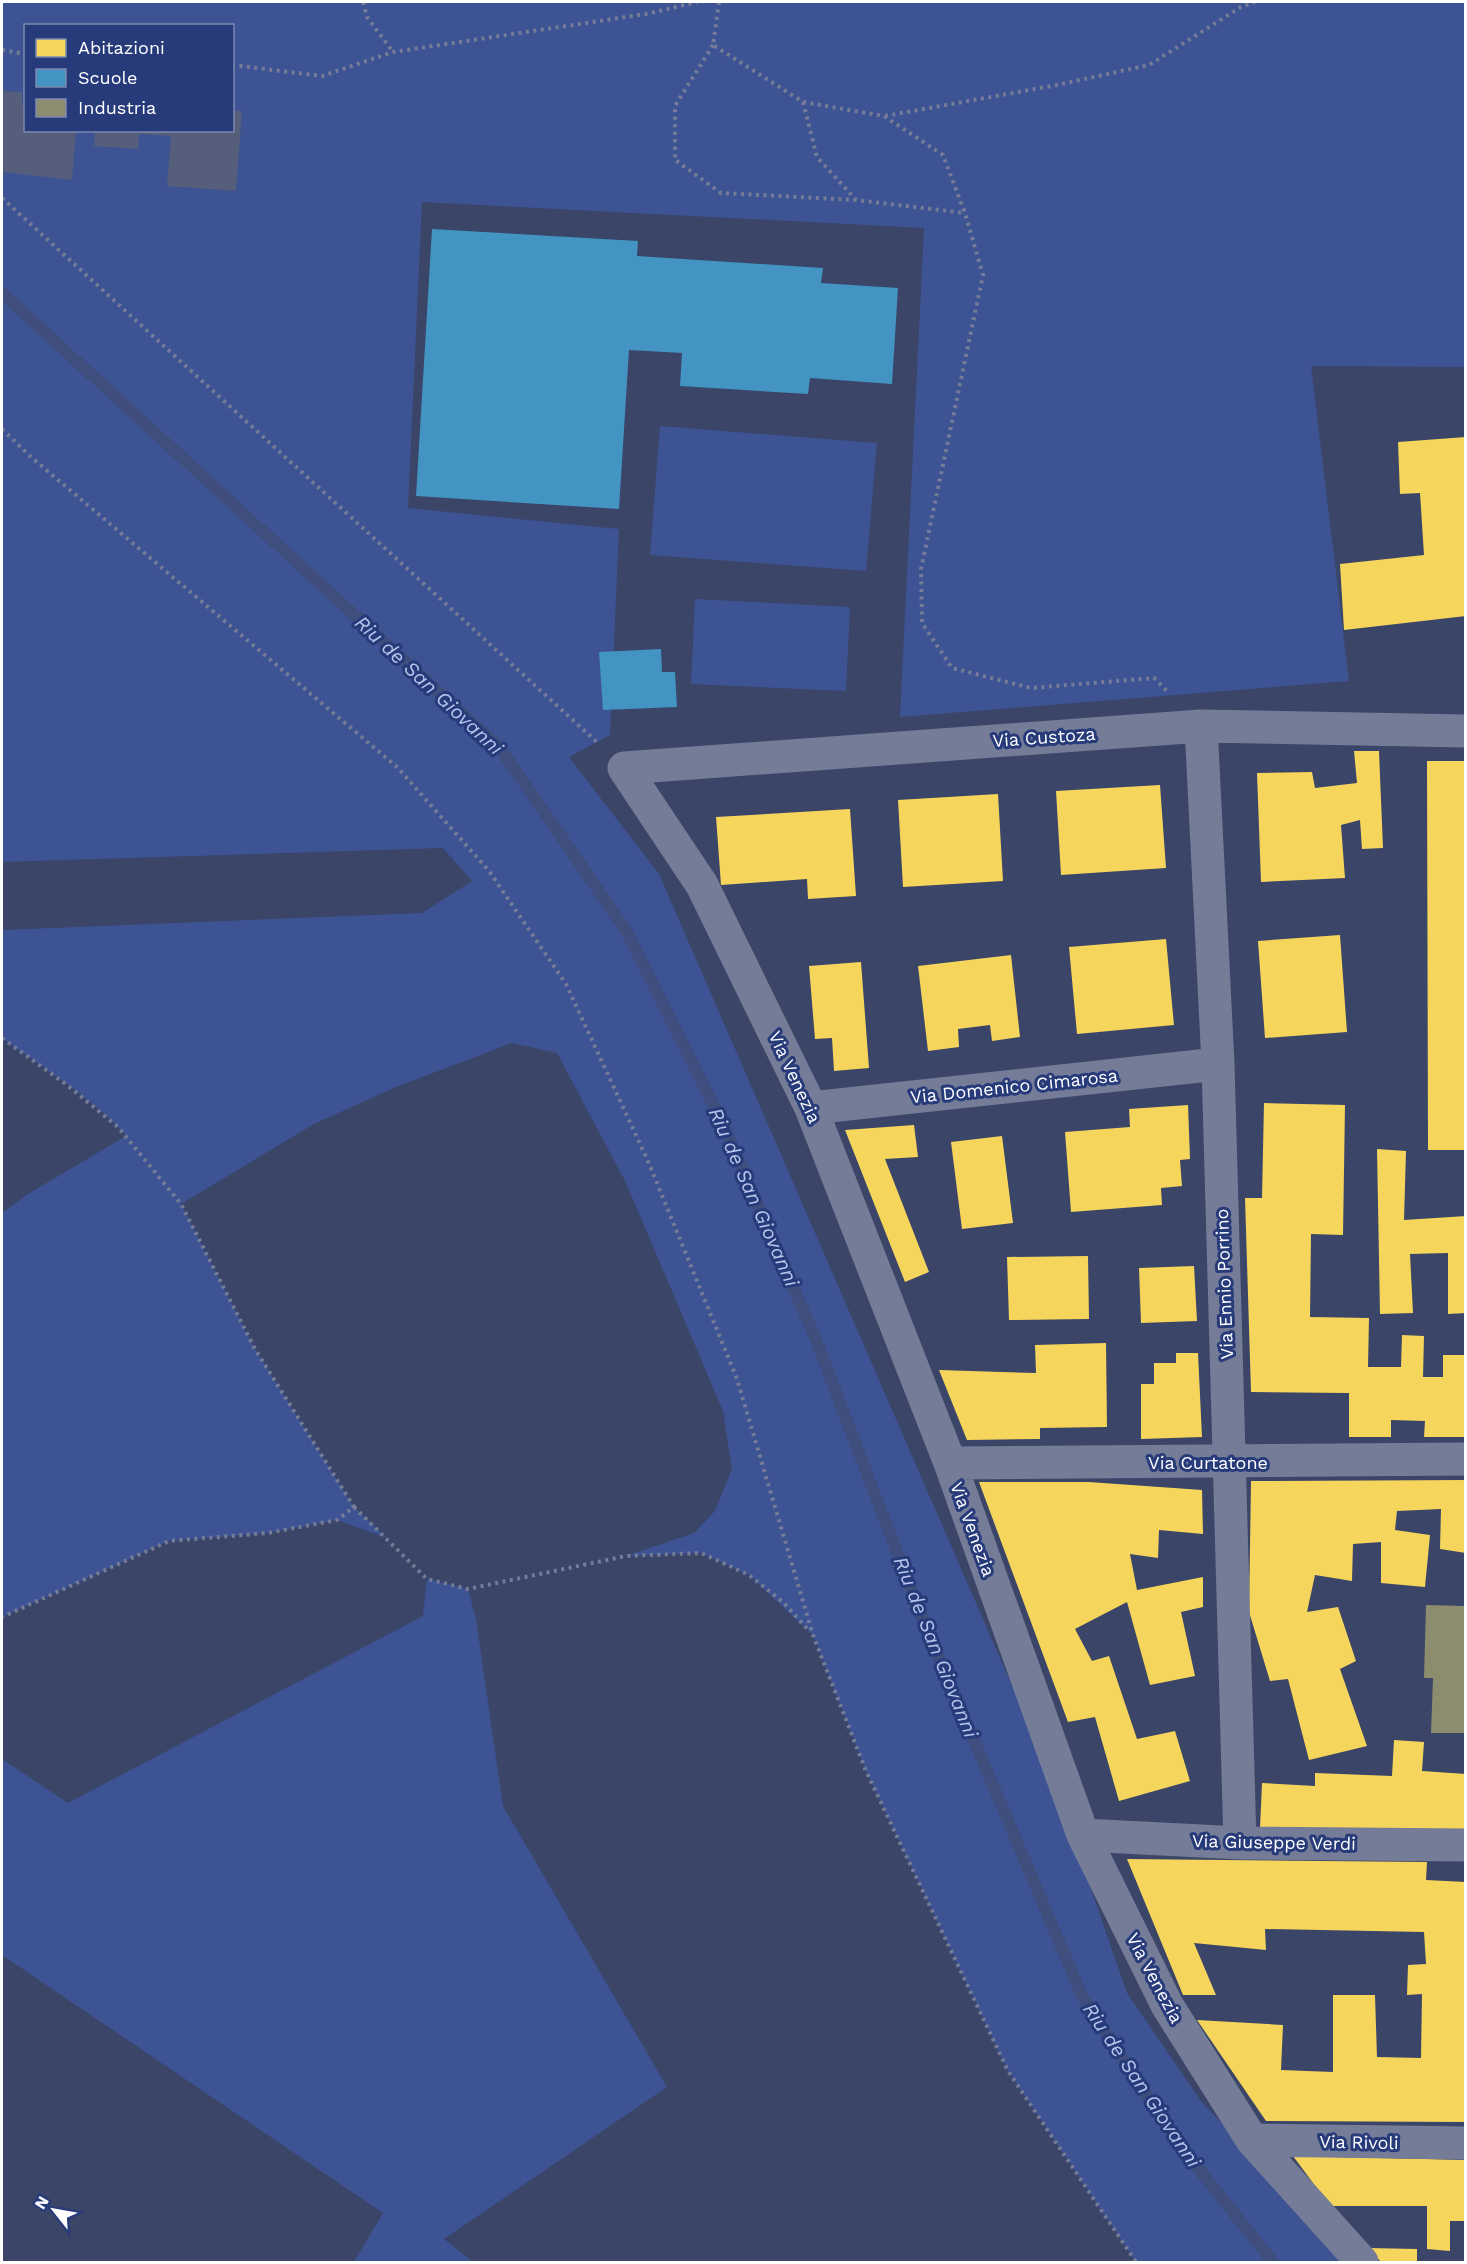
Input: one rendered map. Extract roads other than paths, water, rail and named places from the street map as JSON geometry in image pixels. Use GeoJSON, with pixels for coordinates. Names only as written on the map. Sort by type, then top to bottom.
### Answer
{"type":"FeatureCollection","features":[{"type":"Feature","properties":{"kind":"street","name":"Via Custoza"},"geometry":{"type":"LineString","coordinates":[[624,768],[1201,726],[1466,731]]}},
{"type":"Feature","properties":{"kind":"street","name":"Via Ennio Porrino"},"geometry":{"type":"LineString","coordinates":[[1201,726],[1218,1064],[1240,1843]]}},
{"type":"Feature","properties":{"kind":"street","name":"Via Venezia"},"geometry":{"type":"LineString","coordinates":[[624,768],[702,885],[811,1108],[950,1463],[1083,1835],[1167,2005],[1252,2140],[1362,2262]]}},
{"type":"Feature","properties":{"kind":"street","name":"Via Domenico Cimarosa"},"geometry":{"type":"LineString","coordinates":[[811,1108],[1218,1064]]}},
{"type":"Feature","properties":{"kind":"street","name":"Via Curtatone"},"geometry":{"type":"LineString","coordinates":[[950,1463],[1466,1460]]}},
{"type":"Feature","properties":{"kind":"street","name":"Via Giuseppe Verdi"},"geometry":{"type":"LineString","coordinates":[[1083,1835],[1240,1843],[1466,1845]]}},
{"type":"Feature","properties":{"kind":"street","name":"Via Rivoli"},"geometry":{"type":"LineString","coordinates":[[1252,2140],[1466,2143]]}},
{"type":"Feature","properties":{"kind":"waterway","name":"Riu de San Giovanni"},"geometry":{"type":"LineString","coordinates":[[2,293],[500,748],[627,932],[724,1126],[816,1340],[921,1615],[1083,1998],[1179,2144],[1273,2262]]}}]}
